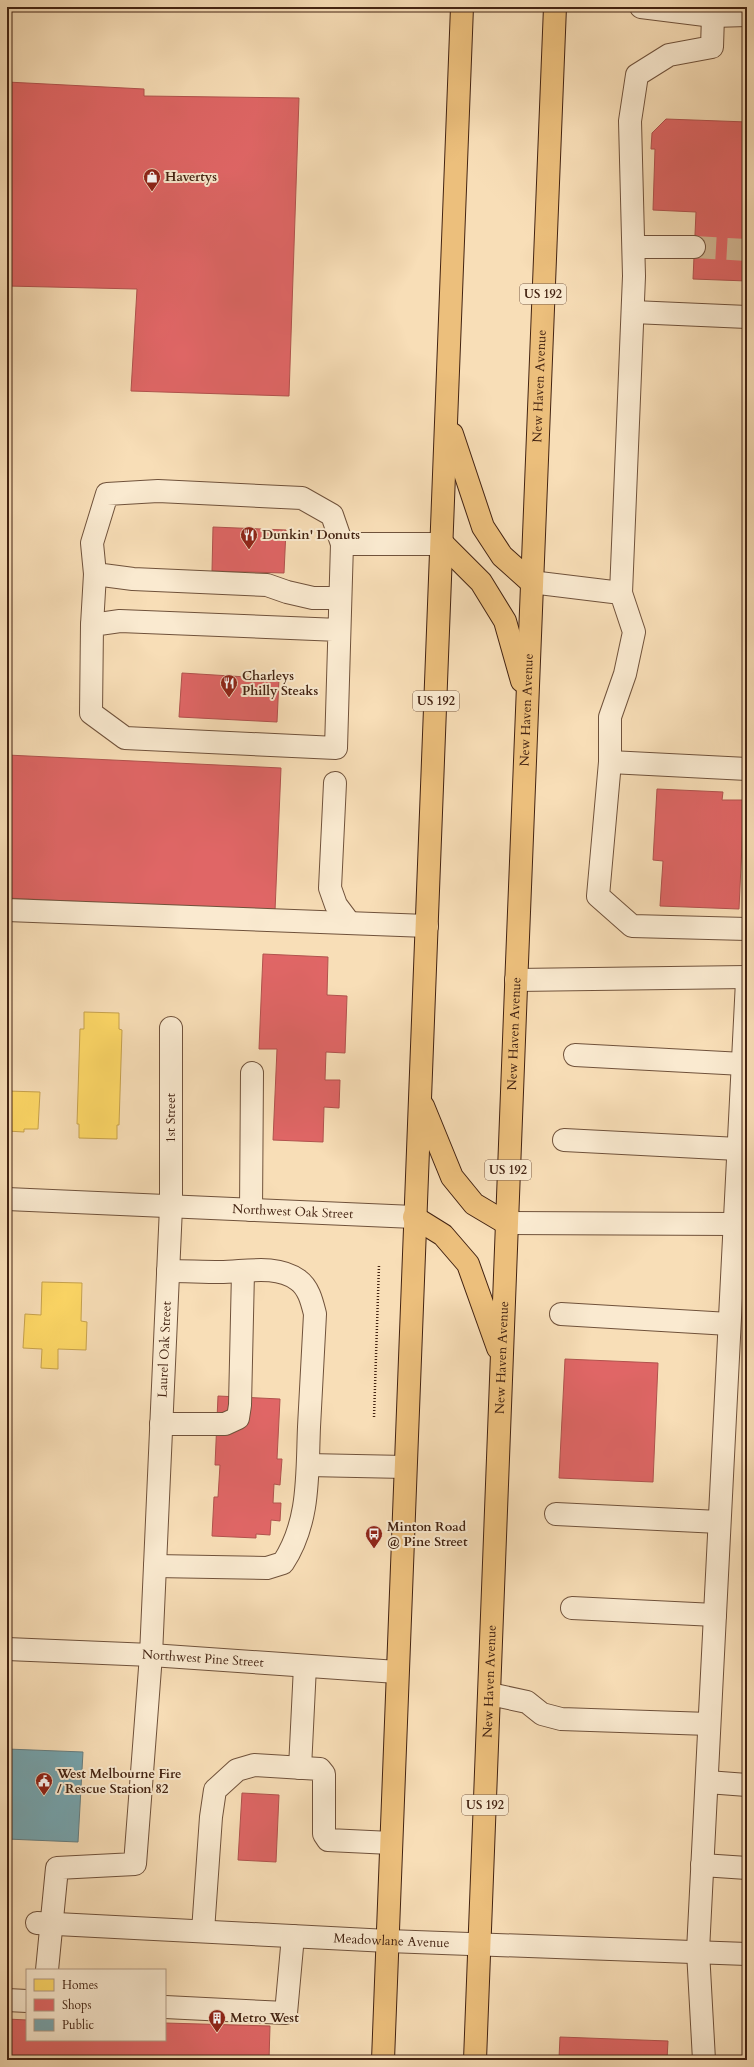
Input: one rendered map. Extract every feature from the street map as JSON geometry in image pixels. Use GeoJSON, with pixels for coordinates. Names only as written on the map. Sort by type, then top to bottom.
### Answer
{"type":"FeatureCollection","features":[{"type":"Feature","properties":{"kind":"main road","name":"US 192"},"geometry":{"type":"LineString","coordinates":[[383,2060],[414,1218],[427,926],[462,7]]}},
{"type":"Feature","properties":{"kind":"main road","name":"New Haven Avenue"},"geometry":{"type":"LineString","coordinates":[[475,2060],[503,1360],[506,1223],[555,7]]}},
{"type":"Feature","properties":{"kind":"main road"},"geometry":{"type":"LineString","coordinates":[[447,420],[483,527],[502,556],[531,582]]}},
{"type":"Feature","properties":{"kind":"main road"},"geometry":{"type":"LineString","coordinates":[[442,544],[481,582],[505,621],[528,701]]}},
{"type":"Feature","properties":{"kind":"main road"},"geometry":{"type":"LineString","coordinates":[[420,1099],[452,1177],[474,1204],[506,1223]]}},
{"type":"Feature","properties":{"kind":"main road"},"geometry":{"type":"LineString","coordinates":[[414,1218],[443,1235],[468,1264],[503,1360]]}},
{"type":"Feature","properties":{"kind":"street"},"geometry":{"type":"LineString","coordinates":[[641,7],[713,16],[747,15]]}},
{"type":"Feature","properties":{"kind":"street"},"geometry":{"type":"LineString","coordinates":[[713,16],[712,47],[669,55],[637,75],[630,121],[634,247],[633,312],[622,593],[634,632],[625,674],[610,717],[610,762],[598,896],[632,926],[747,929]]}},
{"type":"Feature","properties":{"kind":"street"},"geometry":{"type":"LineString","coordinates":[[634,247],[694,247]]}},
{"type":"Feature","properties":{"kind":"street"},"geometry":{"type":"LineString","coordinates":[[633,312],[747,317]]}},
{"type":"Feature","properties":{"kind":"street"},"geometry":{"type":"LineString","coordinates":[[158,491],[302,498],[332,515],[342,544],[336,748],[125,738],[91,713],[92,625],[95,574],[92,543],[107,494],[158,491]]}},
{"type":"Feature","properties":{"kind":"street"},"geometry":{"type":"LineString","coordinates":[[342,544],[442,544]]}},
{"type":"Feature","properties":{"kind":"street"},"geometry":{"type":"LineString","coordinates":[[95,574],[134,579],[267,585],[298,596],[313,598],[340,598]]}},
{"type":"Feature","properties":{"kind":"street"},"geometry":{"type":"LineString","coordinates":[[531,582],[622,593]]}},
{"type":"Feature","properties":{"kind":"street"},"geometry":{"type":"LineString","coordinates":[[92,625],[120,621],[339,630]]}},
{"type":"Feature","properties":{"kind":"street"},"geometry":{"type":"LineString","coordinates":[[610,762],[747,769]]}},
{"type":"Feature","properties":{"kind":"street"},"geometry":{"type":"LineString","coordinates":[[335,783],[330,888],[336,905],[348,921]]}},
{"type":"Feature","properties":{"kind":"street"},"geometry":{"type":"LineString","coordinates":[[7,910],[348,921],[427,926]]}},
{"type":"Feature","properties":{"kind":"street"},"geometry":{"type":"LineString","coordinates":[[516,980],[747,977]]}},
{"type":"Feature","properties":{"kind":"street"},"geometry":{"type":"LineString","coordinates":[[704,2060],[698,1951],[747,981]]}},
{"type":"Feature","properties":{"kind":"street","name":"1st Street"},"geometry":{"type":"LineString","coordinates":[[171,1028],[171,1207]]}},
{"type":"Feature","properties":{"kind":"street"},"geometry":{"type":"LineString","coordinates":[[575,1054],[743,1064]]}},
{"type":"Feature","properties":{"kind":"street"},"geometry":{"type":"LineString","coordinates":[[251,1210],[252,1073]]}},
{"type":"Feature","properties":{"kind":"street"},"geometry":{"type":"LineString","coordinates":[[564,1140],[738,1149]]}},
{"type":"Feature","properties":{"kind":"street"},"geometry":{"type":"LineString","coordinates":[[7,1199],[171,1207]]}},
{"type":"Feature","properties":{"kind":"street","name":"Northwest Oak Street"},"geometry":{"type":"LineString","coordinates":[[171,1207],[414,1218]]}},
{"type":"Feature","properties":{"kind":"street","name":"Laurel Oak Street"},"geometry":{"type":"LineString","coordinates":[[44,1923],[57,1868],[135,1864],[151,1655],[171,1207]]}},
{"type":"Feature","properties":{"kind":"street"},"geometry":{"type":"LineString","coordinates":[[506,1223],[734,1224]]}},
{"type":"Feature","properties":{"kind":"street"},"geometry":{"type":"LineString","coordinates":[[155,1566],[267,1568],[283,1563],[294,1546],[302,1522],[308,1465],[315,1314],[310,1294],[298,1280],[284,1272],[265,1270],[243,1272],[168,1271]]}},
{"type":"Feature","properties":{"kind":"street"},"geometry":{"type":"LineString","coordinates":[[161,1424],[225,1424],[238,1418],[240,1405],[243,1272]]}},
{"type":"Feature","properties":{"kind":"street"},"geometry":{"type":"LineString","coordinates":[[561,1314],[729,1324]]}},
{"type":"Feature","properties":{"kind":"street"},"geometry":{"type":"LineString","coordinates":[[308,1465],[405,1467]]}},
{"type":"Feature","properties":{"kind":"street"},"geometry":{"type":"LineString","coordinates":[[556,1514],[719,1522]]}},
{"type":"Feature","properties":{"kind":"street"},"geometry":{"type":"LineString","coordinates":[[572,1608],[715,1615]]}},
{"type":"Feature","properties":{"kind":"street","name":"Northwest Pine Street"},"geometry":{"type":"LineString","coordinates":[[7,1650],[151,1655],[398,1672]]}},
{"type":"Feature","properties":{"kind":"street"},"geometry":{"type":"LineString","coordinates":[[300,1768],[305,1666]]}},
{"type":"Feature","properties":{"kind":"street"},"geometry":{"type":"LineString","coordinates":[[490,1694],[527,1702],[542,1714],[561,1719],[709,1724]]}},
{"type":"Feature","properties":{"kind":"street"},"geometry":{"type":"LineString","coordinates":[[203,1931],[211,1817],[215,1790],[237,1770],[254,1765],[320,1769],[324,1774],[324,1834],[328,1840],[391,1843]]}},
{"type":"Feature","properties":{"kind":"street"},"geometry":{"type":"LineString","coordinates":[[707,1782],[747,1785]]}},
{"type":"Feature","properties":{"kind":"street"},"geometry":{"type":"LineString","coordinates":[[702,1865],[747,1868]]}},
{"type":"Feature","properties":{"kind":"street"},"geometry":{"type":"LineString","coordinates":[[44,1923],[47,1969]]}},
{"type":"Feature","properties":{"kind":"street","name":"Meadowlane Avenue"},"geometry":{"type":"LineString","coordinates":[[44,1923],[388,1941],[698,1951],[747,1954]]}},
{"type":"Feature","properties":{"kind":"street"},"geometry":{"type":"LineString","coordinates":[[166,2007],[286,2013],[293,1936]]}},
{"type":"Feature","properties":{"kind":"street"},"geometry":{"type":"LineString","coordinates":[[7,2000],[26,2001]]}},
{"type":"Feature","properties":{"kind":"path"},"geometry":{"type":"LineString","coordinates":[[374,1417],[379,1265]]}},
{"type":"Feature","properties":{"kind":"building: Homes"},"geometry":{"type":"Polygon","coordinates":[[[84,1012],[119,1013],[119,1029],[122,1030],[119,1125],[117,1125],[117,1139],[79,1138],[79,1124],[77,1124],[80,1029],[84,1029],[84,1012]]]}},
{"type":"Feature","properties":{"kind":"building: Homes"},"geometry":{"type":"Polygon","coordinates":[[[7,1091],[40,1092],[38,1129],[24,1129],[24,1132],[7,1131],[7,1091]]]}},
{"type":"Feature","properties":{"kind":"building: Homes"},"geometry":{"type":"Polygon","coordinates":[[[42,1282],[82,1283],[81,1321],[87,1322],[86,1350],[58,1349],[58,1369],[41,1368],[42,1349],[23,1348],[25,1314],[41,1315],[42,1282]]]}},
{"type":"Feature","properties":{"kind":"building: Shops","name":"Havertys"},"geometry":{"type":"Polygon","coordinates":[[[7,82],[144,89],[144,96],[299,98],[289,396],[131,391],[137,289],[7,286],[7,82]]]}},
{"type":"Feature","properties":{"kind":"building: Shops"},"geometry":{"type":"Polygon","coordinates":[[[666,119],[747,122],[747,281],[693,279],[696,212],[653,210],[655,149],[651,149],[652,133],[666,119]]]}},
{"type":"Feature","properties":{"kind":"building: Shops","name":"Dunkin' Donuts"},"geometry":{"type":"Polygon","coordinates":[[[213,527],[286,530],[284,573],[212,571],[213,527]]]}},
{"type":"Feature","properties":{"kind":"building: Shops","name":"Charleys Philly Steaks"},"geometry":{"type":"Polygon","coordinates":[[[182,673],[279,679],[277,722],[179,717],[182,673]]]}},
{"type":"Feature","properties":{"kind":"building: Shops"},"geometry":{"type":"Polygon","coordinates":[[[7,755],[281,768],[275,911],[7,898],[7,755]]]}},
{"type":"Feature","properties":{"kind":"building: Shops"},"geometry":{"type":"Polygon","coordinates":[[[657,789],[723,792],[722,800],[744,800],[739,909],[660,906],[663,861],[653,860],[657,789]]]}},
{"type":"Feature","properties":{"kind":"building: Shops"},"geometry":{"type":"Polygon","coordinates":[[[263,954],[328,957],[327,995],[347,996],[345,1053],[326,1052],[325,1080],[340,1080],[339,1108],[324,1107],[323,1142],[273,1140],[277,1049],[259,1049],[263,954]]]}},
{"type":"Feature","properties":{"kind":"building: Shops"},"geometry":{"type":"Polygon","coordinates":[[[565,1359],[658,1363],[653,1482],[559,1478],[565,1359]]]}},
{"type":"Feature","properties":{"kind":"building: Shops"},"geometry":{"type":"Polygon","coordinates":[[[218,1396],[280,1399],[277,1459],[282,1459],[280,1485],[274,1484],[273,1503],[281,1503],[280,1521],[271,1520],[270,1535],[256,1534],[256,1538],[212,1536],[214,1497],[218,1497],[220,1465],[215,1465],[218,1396]]]}},
{"type":"Feature","properties":{"kind":"building: Shops"},"geometry":{"type":"Polygon","coordinates":[[[242,1793],[279,1795],[276,1862],[238,1860],[242,1793]]]}},
{"type":"Feature","properties":{"kind":"building: Shops","name":"Metro West"},"geometry":{"type":"Polygon","coordinates":[[[7,2019],[26,2020],[26,2041],[166,2041],[166,2023],[270,2026],[269,2060],[7,2060],[7,2019]]]}},
{"type":"Feature","properties":{"kind":"building: Shops"},"geometry":{"type":"Polygon","coordinates":[[[560,2037],[668,2041],[667,2060],[545,2060],[545,2057],[559,2058],[560,2037]]]}},
{"type":"Feature","properties":{"kind":"building: Public","name":"West Melbourne Fire / Rescue Station 82"},"geometry":{"type":"Polygon","coordinates":[[[7,1749],[83,1752],[78,1842],[7,1839],[7,1749]]]}},
{"type":"Feature","properties":{"kind":"tunnel"},"geometry":{"type":"LineString","coordinates":[[694,247],[747,250]]}},
{"type":"Feature","properties":{"kind":"place","name":"Havertys"},"geometry":{"type":"Point","coordinates":[152,192]}},
{"type":"Feature","properties":{"kind":"place","name":"Dunkin' Donuts"},"geometry":{"type":"Point","coordinates":[249,550]}},
{"type":"Feature","properties":{"kind":"place","name":"Charleys Philly Steaks"},"geometry":{"type":"Point","coordinates":[229,698]}},
{"type":"Feature","properties":{"kind":"place","name":"Minton Road @ Pine Street"},"geometry":{"type":"Point","coordinates":[374,1549]}},
{"type":"Feature","properties":{"kind":"place","name":"West Melbourne Fire / Rescue Station 82"},"geometry":{"type":"Point","coordinates":[44,1796]}},
{"type":"Feature","properties":{"kind":"place","name":"Metro West"},"geometry":{"type":"Point","coordinates":[217,2033]}}]}
